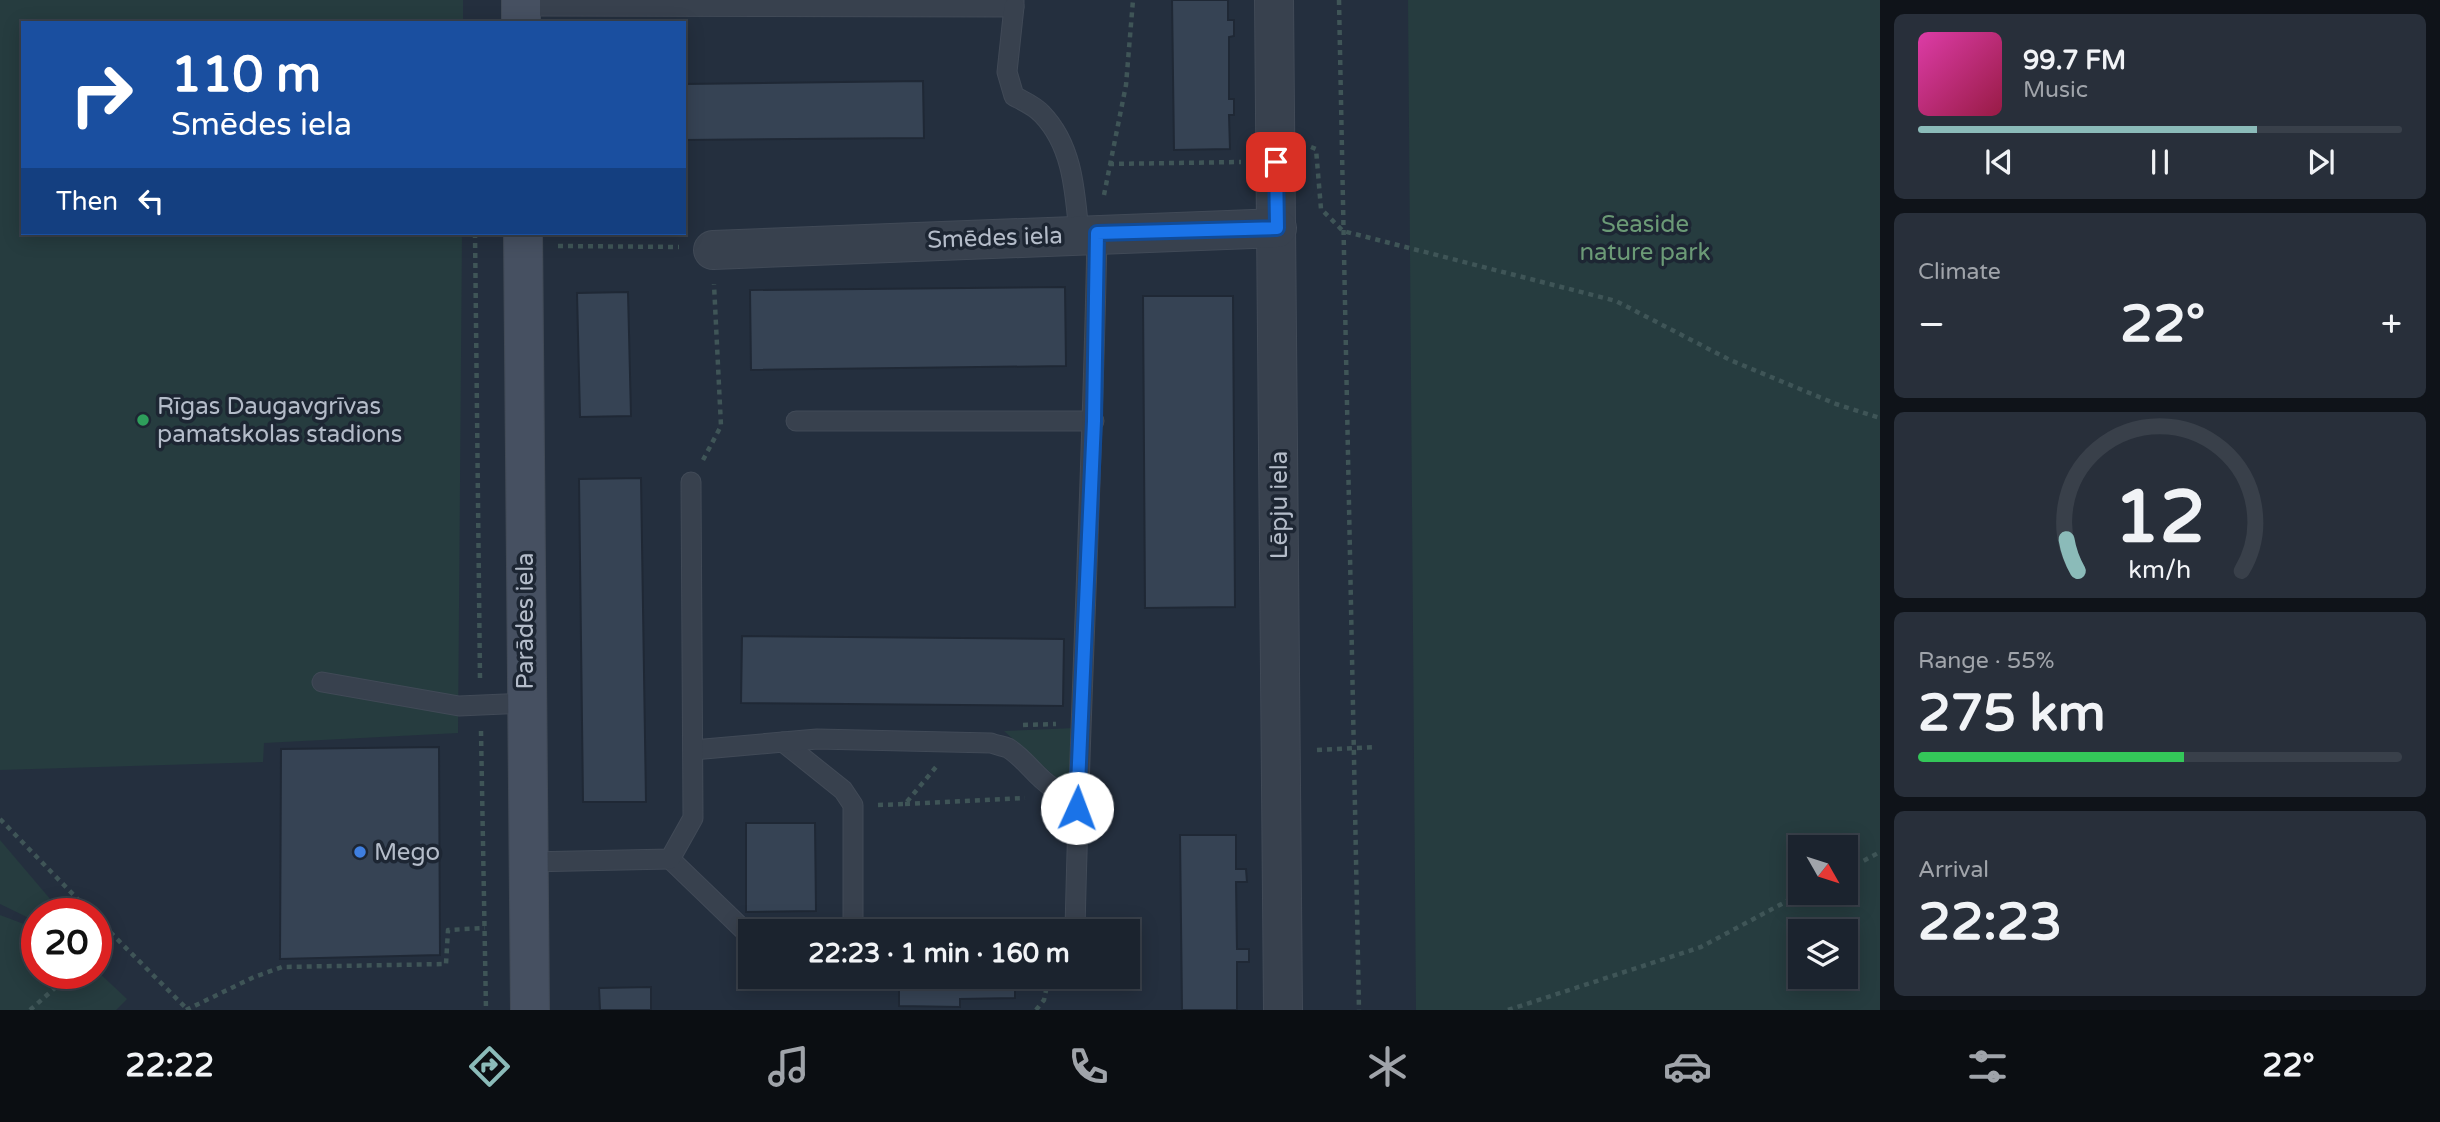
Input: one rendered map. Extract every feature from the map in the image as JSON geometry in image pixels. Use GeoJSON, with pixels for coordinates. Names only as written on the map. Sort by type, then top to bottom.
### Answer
{"type":"FeatureCollection","features":[{"type":"Feature","properties":{"kind":"street","name":"Lēpju iela"},"geometry":{"type":"LineString","coordinates":[[1274,0],[1283,1010]]}},
{"type":"Feature","properties":{"kind":"street","name":"Smēdes iela"},"geometry":{"type":"LineString","coordinates":[[713,250],[1277,228]]}},
{"type":"Feature","properties":{"kind":"street","name":"Parādes iela"},"geometry":{"type":"LineString","coordinates":[[523,240],[530,1010]]}},
{"type":"Feature","properties":{"kind":"lane"},"geometry":{"type":"LineString","coordinates":[[521,9],[1014,4],[1007,72],[1014,96],[1041,112],[1062,138],[1088,234],[1094,421],[1077,792],[1075,919]]}},
{"type":"Feature","properties":{"kind":"lane"},"geometry":{"type":"LineString","coordinates":[[796,421],[1094,421]]}},
{"type":"Feature","properties":{"kind":"lane"},"geometry":{"type":"LineString","coordinates":[[670,859],[693,818],[691,482]]}},
{"type":"Feature","properties":{"kind":"lane"},"geometry":{"type":"LineString","coordinates":[[322,682],[459,706],[526,703]]}},
{"type":"Feature","properties":{"kind":"lane"},"geometry":{"type":"LineString","coordinates":[[692,750],[817,739],[991,743],[1007,748],[1054,789],[1064,794],[1077,792]]}},
{"type":"Feature","properties":{"kind":"lane"},"geometry":{"type":"LineString","coordinates":[[783,742],[843,790],[853,805],[853,919]]}},
{"type":"Feature","properties":{"kind":"lane"},"geometry":{"type":"LineString","coordinates":[[528,862],[670,859],[738,924]]}},
{"type":"Feature","properties":{"kind":"path"},"geometry":{"type":"LineString","coordinates":[[1088,234],[1109,164],[1126,85],[1133,0]]}},
{"type":"Feature","properties":{"kind":"path"},"geometry":{"type":"LineString","coordinates":[[1339,0],[1359,1010]]}},
{"type":"Feature","properties":{"kind":"path"},"geometry":{"type":"LineString","coordinates":[[1109,164],[1276,162]]}},
{"type":"Feature","properties":{"kind":"path"},"geometry":{"type":"LineString","coordinates":[[1321,209],[1343,231],[1616,301],[1730,360],[1836,404],[1880,418]]}},
{"type":"Feature","properties":{"kind":"path"},"geometry":{"type":"LineString","coordinates":[[475,235],[486,1010]]}},
{"type":"Feature","properties":{"kind":"path"},"geometry":{"type":"LineString","coordinates":[[523,240],[713,250],[720,426],[691,482]]}},
{"type":"Feature","properties":{"kind":"path"},"geometry":{"type":"LineString","coordinates":[[905,804],[957,742]]}},
{"type":"Feature","properties":{"kind":"path"},"geometry":{"type":"LineString","coordinates":[[1323,750],[1375,747]]}},
{"type":"Feature","properties":{"kind":"path"},"geometry":{"type":"LineString","coordinates":[[853,805],[1045,798],[1054,789]]}},
{"type":"Feature","properties":{"kind":"path"},"geometry":{"type":"LineString","coordinates":[[0,819],[77,898]]}},
{"type":"Feature","properties":{"kind":"path"},"geometry":{"type":"LineString","coordinates":[[1858,864],[1880,852]]}},
{"type":"Feature","properties":{"kind":"path"},"geometry":{"type":"LineString","coordinates":[[1508,1010],[1700,947],[1788,900]]}},
{"type":"Feature","properties":{"kind":"path"},"geometry":{"type":"LineString","coordinates":[[112,936],[186,1010],[254,977],[282,967],[446,964],[448,930],[485,928]]}},
{"type":"Feature","properties":{"kind":"path"},"geometry":{"type":"LineString","coordinates":[[30,1010],[54,989]]}},
{"type":"Feature","properties":{"kind":"path"},"geometry":{"type":"LineString","coordinates":[[1036,1010],[1044,1000],[1046,989]]}},
{"type":"Feature","properties":{"kind":"green space"},"geometry":{"type":"Polygon","coordinates":[[[0,0],[463,0],[463,21],[21,21],[21,235],[462,235],[458,733],[264,743],[263,762],[0,770],[0,0]]]}},
{"type":"Feature","properties":{"kind":"green space","name":"Seaside nature park"},"geometry":{"type":"Polygon","coordinates":[[[1408,0],[1880,0],[1880,1010],[1416,1010],[1408,0]]]}},
{"type":"Feature","properties":{"kind":"green space"},"geometry":{"type":"Polygon","coordinates":[[[1075,728],[1071,780],[1061,782],[1004,731],[1075,728]]]}},
{"type":"Feature","properties":{"kind":"green space"},"geometry":{"type":"Polygon","coordinates":[[[0,840],[49,898],[21,898],[21,914],[0,904],[0,840]]]}},
{"type":"Feature","properties":{"kind":"green space"},"geometry":{"type":"Polygon","coordinates":[[[0,915],[21,923],[21,989],[112,989],[112,985],[127,999],[116,1010],[0,1010],[0,915]]]}},
{"type":"Feature","properties":{"kind":"building"},"geometry":{"type":"Polygon","coordinates":[[[1172,0],[1228,0],[1228,20],[1234,20],[1234,36],[1229,37],[1229,99],[1234,99],[1234,115],[1229,115],[1230,149],[1174,150],[1172,0]]]}},
{"type":"Feature","properties":{"kind":"building"},"geometry":{"type":"Polygon","coordinates":[[[923,81],[924,138],[686,140],[686,84],[923,81]]]}},
{"type":"Feature","properties":{"kind":"building"},"geometry":{"type":"Polygon","coordinates":[[[1065,287],[1066,366],[751,370],[750,290],[1065,287]]]}},
{"type":"Feature","properties":{"kind":"building"},"geometry":{"type":"Polygon","coordinates":[[[628,292],[631,416],[580,417],[577,293],[628,292]]]}},
{"type":"Feature","properties":{"kind":"building"},"geometry":{"type":"Polygon","coordinates":[[[1143,296],[1233,296],[1235,607],[1145,608],[1143,296]]]}},
{"type":"Feature","properties":{"kind":"building"},"geometry":{"type":"Polygon","coordinates":[[[641,478],[646,802],[583,802],[579,479],[641,478]]]}},
{"type":"Feature","properties":{"kind":"building"},"geometry":{"type":"Polygon","coordinates":[[[742,636],[1064,639],[1063,706],[741,703],[742,636]]]}},
{"type":"Feature","properties":{"kind":"building","name":"Mego"},"geometry":{"type":"Polygon","coordinates":[[[439,747],[440,955],[280,959],[281,749],[439,747]]]}},
{"type":"Feature","properties":{"kind":"building"},"geometry":{"type":"Polygon","coordinates":[[[746,823],[815,823],[816,911],[746,912],[746,823]]]}},
{"type":"Feature","properties":{"kind":"building"},"geometry":{"type":"Polygon","coordinates":[[[1180,835],[1236,835],[1236,869],[1246,869],[1247,882],[1236,882],[1237,949],[1249,949],[1249,962],[1237,962],[1237,1010],[1182,1010],[1180,835]]]}},
{"type":"Feature","properties":{"kind":"building"},"geometry":{"type":"Polygon","coordinates":[[[651,987],[651,1010],[600,1010],[599,988],[651,987]]]}},
{"type":"Feature","properties":{"kind":"building"},"geometry":{"type":"Polygon","coordinates":[[[899,989],[1015,989],[1015,998],[960,999],[960,1007],[899,1006],[899,989]]]}},
{"type":"Feature","properties":{"kind":"place","name":"Rīgas Daugavgrīvas pamatskolas stadions"},"geometry":{"type":"Point","coordinates":[143,420]}},
{"type":"Feature","properties":{"kind":"place","name":"Mego"},"geometry":{"type":"Point","coordinates":[360,852]}},
{"type":"Feature","properties":{"kind":"route"},"geometry":{"type":"LineString","coordinates":[[1077,808],[1094,421],[1097,233],[1277,228],[1276,162]]}}]}
